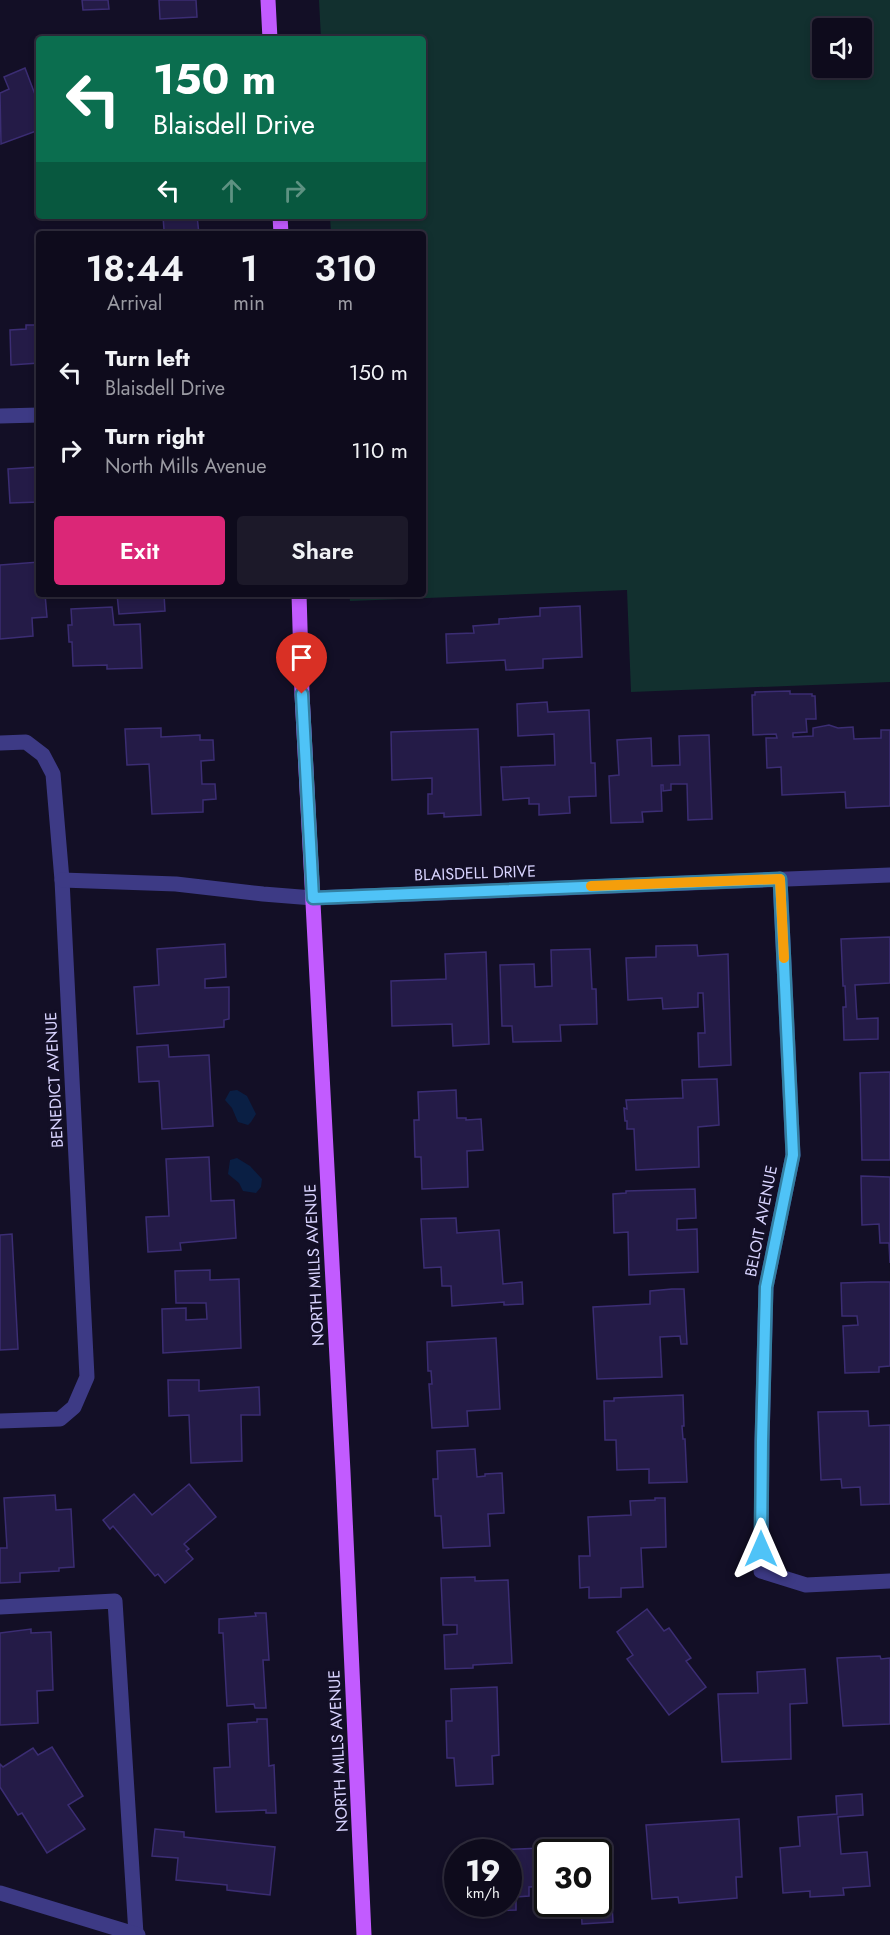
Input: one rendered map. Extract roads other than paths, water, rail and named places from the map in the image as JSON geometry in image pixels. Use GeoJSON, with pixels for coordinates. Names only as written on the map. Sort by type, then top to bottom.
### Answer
{"type":"FeatureCollection","features":[{"type":"Feature","properties":{"kind":"main road"},"geometry":{"type":"LineString","coordinates":[[268,0],[270,36]]}},
{"type":"Feature","properties":{"kind":"main road","name":"NORTH MILLS AVENUE"},"geometry":{"type":"LineString","coordinates":[[299,597],[364,1935]]}},
{"type":"Feature","properties":{"kind":"street"},"geometry":{"type":"LineString","coordinates":[[0,416],[36,415]]}},
{"type":"Feature","properties":{"kind":"street","name":"BENEDICT AVENUE"},"geometry":{"type":"LineString","coordinates":[[0,743],[26,742],[43,755],[53,774],[62,880],[87,1377],[74,1407],[60,1419],[0,1421]]}},
{"type":"Feature","properties":{"kind":"street","name":"BLAISDELL DRIVE"},"geometry":{"type":"LineString","coordinates":[[62,880],[176,884],[313,898],[890,875]]}},
{"type":"Feature","properties":{"kind":"street","name":"BELOIT AVENUE"},"geometry":{"type":"LineString","coordinates":[[780,879],[793,1155],[766,1287],[761,1571],[806,1585],[890,1581]]}},
{"type":"Feature","properties":{"kind":"street"},"geometry":{"type":"LineString","coordinates":[[0,1607],[115,1601],[137,1935],[0,1893]]}},
{"type":"Feature","properties":{"kind":"water"},"geometry":{"type":"Polygon","coordinates":[[[237,1090],[247,1096],[256,1114],[248,1125],[238,1122],[232,1108],[225,1100],[230,1091],[237,1090]]]}},
{"type":"Feature","properties":{"kind":"water"},"geometry":{"type":"Polygon","coordinates":[[[237,1158],[250,1166],[262,1179],[261,1187],[256,1193],[243,1191],[239,1183],[228,1174],[230,1160],[237,1158]]]}}]}
